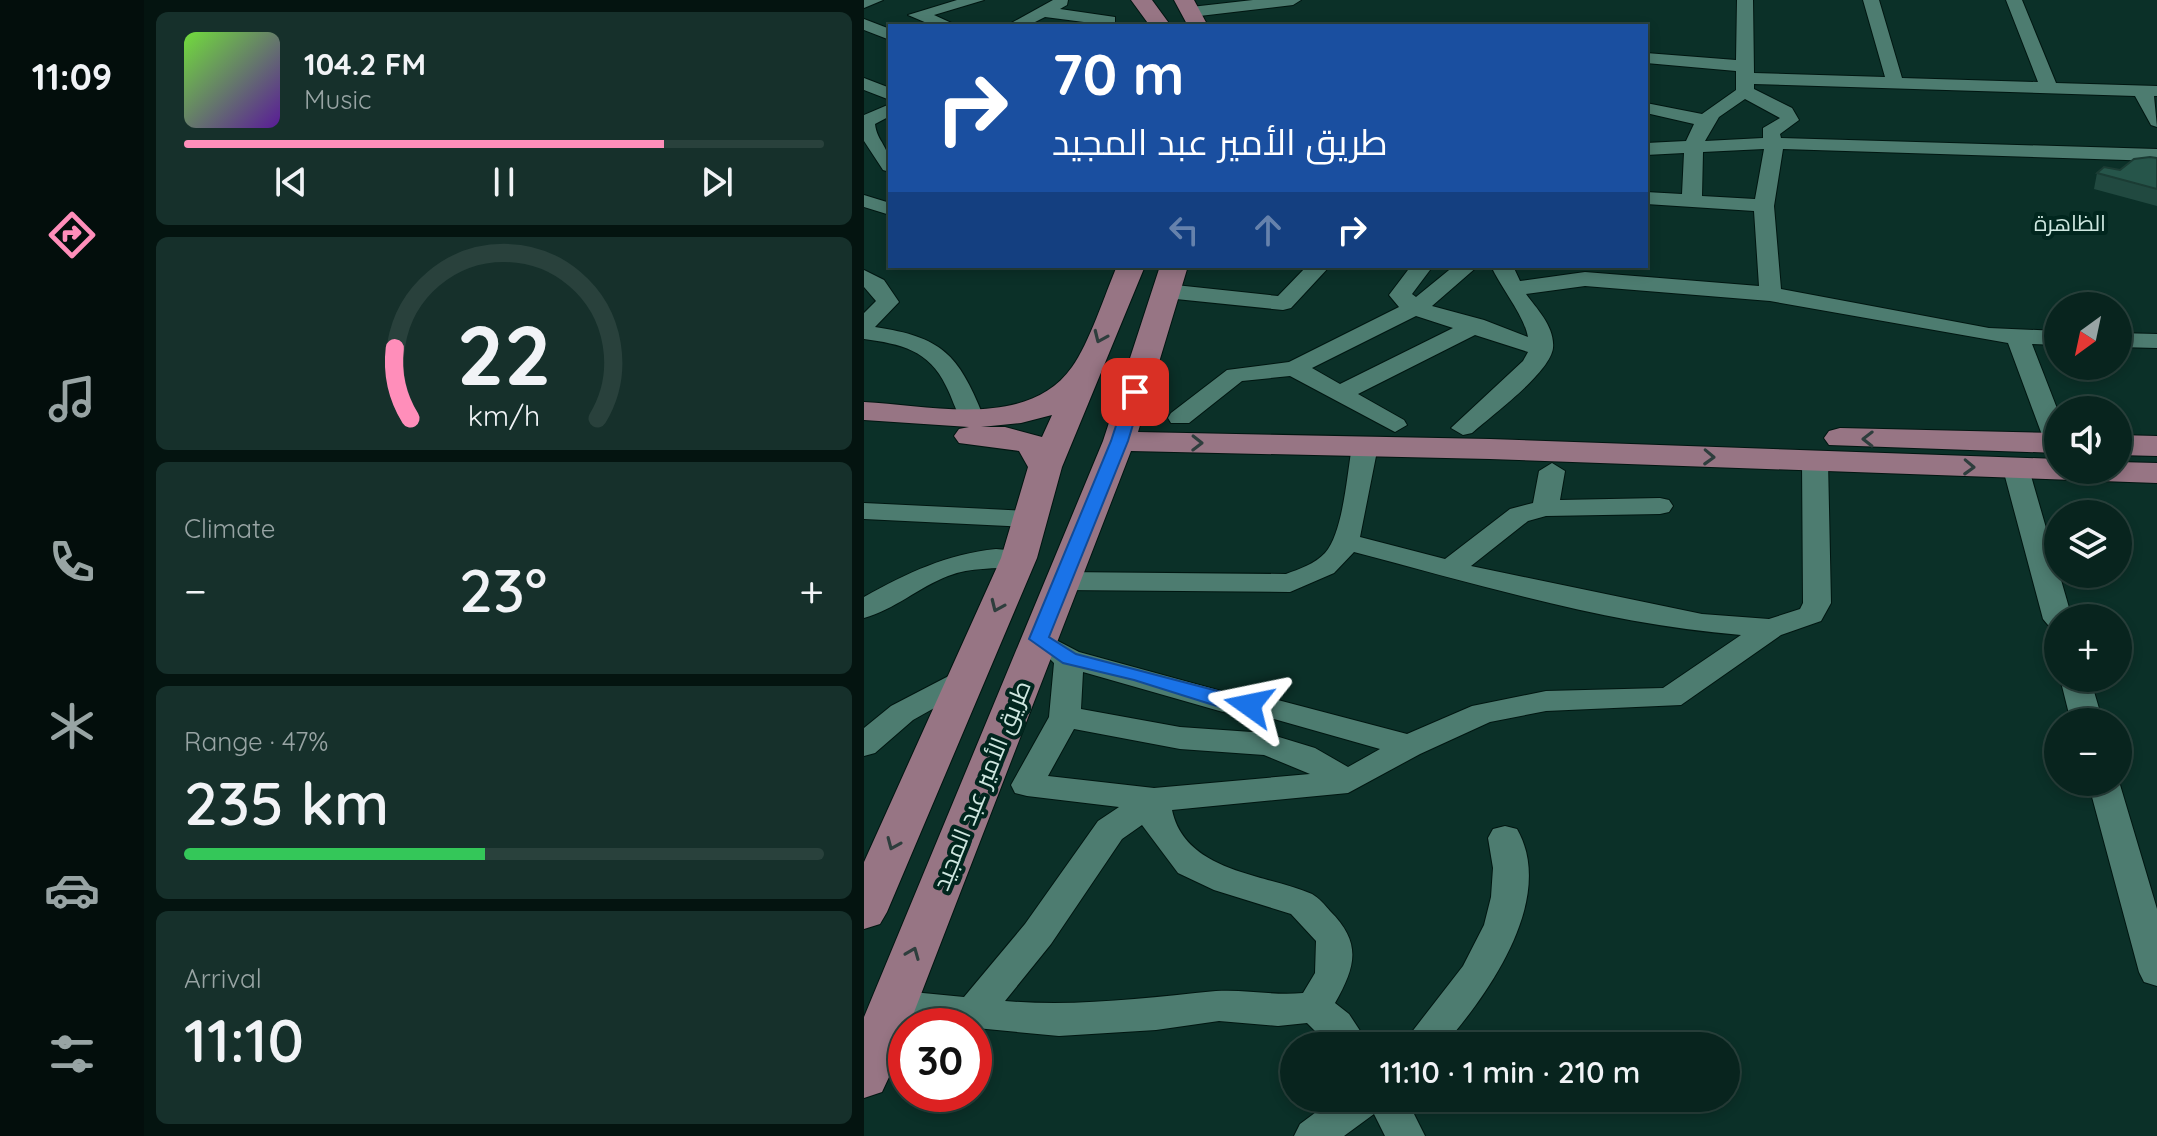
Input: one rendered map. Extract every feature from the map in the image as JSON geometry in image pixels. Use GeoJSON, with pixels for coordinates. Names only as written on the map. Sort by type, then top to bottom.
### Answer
{"type":"FeatureCollection","features":[{"type":"Feature","properties":{"kind":"main road"},"geometry":{"type":"LineString","coordinates":[[1141,0],[1159,24]]}},
{"type":"Feature","properties":{"kind":"main road"},"geometry":{"type":"LineString","coordinates":[[864,912],[1019,558],[1045,467],[1130,268]]}},
{"type":"Feature","properties":{"kind":"main road","name":"طريق الأمير عبد المجيد"},"geometry":{"type":"LineString","coordinates":[[864,1077],[999,746],[1054,649],[1062,581],[1124,429],[1170,279]]}},
{"type":"Feature","properties":{"kind":"main road"},"geometry":{"type":"LineString","coordinates":[[864,411],[1007,416],[1037,409],[1057,398],[1084,374]]}},
{"type":"Feature","properties":{"kind":"main road"},"geometry":{"type":"LineString","coordinates":[[1124,429],[1180,418],[2044,443]]}},
{"type":"Feature","properties":{"kind":"main road"},"geometry":{"type":"LineString","coordinates":[[1124,429],[1365,446],[2044,469]]}},
{"type":"Feature","properties":{"kind":"main road"},"geometry":{"type":"LineString","coordinates":[[864,431],[1005,437],[1032,444],[1045,467]]}},
{"type":"Feature","properties":{"kind":"main road"},"geometry":{"type":"LineString","coordinates":[[2132,445],[2157,446]]}},
{"type":"Feature","properties":{"kind":"main road"},"geometry":{"type":"LineString","coordinates":[[2132,472],[2157,473]]}},
{"type":"Feature","properties":{"kind":"main road"},"geometry":{"type":"LineString","coordinates":[[938,740],[937,766],[954,773],[974,770],[999,746]]}},
{"type":"Feature","properties":{"kind":"street"},"geometry":{"type":"LineString","coordinates":[[864,3],[875,0]]}},
{"type":"Feature","properties":{"kind":"street"},"geometry":{"type":"LineString","coordinates":[[944,24],[916,15],[976,0]]}},
{"type":"Feature","properties":{"kind":"street"},"geometry":{"type":"LineString","coordinates":[[1191,13],[1293,0]]}},
{"type":"Feature","properties":{"kind":"street"},"geometry":{"type":"LineString","coordinates":[[1692,201],[1691,146],[1703,120],[1724,103],[1744,79],[1745,0]]}},
{"type":"Feature","properties":{"kind":"street"},"geometry":{"type":"LineString","coordinates":[[1871,0],[1895,83]]}},
{"type":"Feature","properties":{"kind":"street"},"geometry":{"type":"LineString","coordinates":[[2014,0],[2049,88]]}},
{"type":"Feature","properties":{"kind":"street"},"geometry":{"type":"LineString","coordinates":[[1017,24],[1042,6],[1063,1]]}},
{"type":"Feature","properties":{"kind":"street"},"geometry":{"type":"LineString","coordinates":[[1042,6],[1109,20],[1108,24]]}},
{"type":"Feature","properties":{"kind":"street"},"geometry":{"type":"LineString","coordinates":[[864,24],[888,34]]}},
{"type":"Feature","properties":{"kind":"street"},"geometry":{"type":"LineString","coordinates":[[1648,61],[1744,79],[2149,91],[2157,121]]}},
{"type":"Feature","properties":{"kind":"street"},"geometry":{"type":"LineString","coordinates":[[864,82],[888,74]]}},
{"type":"Feature","properties":{"kind":"street"},"geometry":{"type":"LineString","coordinates":[[1744,79],[1786,112],[1790,120],[1770,132],[1774,143],[1764,206],[1770,294]]}},
{"type":"Feature","properties":{"kind":"street"},"geometry":{"type":"LineString","coordinates":[[864,82],[888,94]]}},
{"type":"Feature","properties":{"kind":"street"},"geometry":{"type":"LineString","coordinates":[[1648,108],[1703,120]]}},
{"type":"Feature","properties":{"kind":"street"},"geometry":{"type":"LineString","coordinates":[[888,110],[866,121],[866,130],[888,163]]}},
{"type":"Feature","properties":{"kind":"street"},"geometry":{"type":"LineString","coordinates":[[1648,149],[1774,143],[2157,155]]}},
{"type":"Feature","properties":{"kind":"street"},"geometry":{"type":"LineString","coordinates":[[864,190],[888,187]]}},
{"type":"Feature","properties":{"kind":"street"},"geometry":{"type":"LineString","coordinates":[[1648,198],[1764,206]]}},
{"type":"Feature","properties":{"kind":"street"},"geometry":{"type":"LineString","coordinates":[[864,201],[888,208]]}},
{"type":"Feature","properties":{"kind":"street"},"geometry":{"type":"LineString","coordinates":[[1170,279],[1283,303],[1307,268]]}},
{"type":"Feature","properties":{"kind":"street"},"geometry":{"type":"LineString","coordinates":[[1420,268],[1400,295],[1414,308],[1476,325],[1541,349]]}},
{"type":"Feature","properties":{"kind":"street"},"geometry":{"type":"LineString","coordinates":[[1180,418],[1235,375],[1294,368],[1414,308],[1438,293],[1465,268]]}},
{"type":"Feature","properties":{"kind":"street"},"geometry":{"type":"LineString","coordinates":[[1463,428],[1524,374],[1541,349],[1537,325],[1512,289],[1503,268]]}},
{"type":"Feature","properties":{"kind":"street"},"geometry":{"type":"LineString","coordinates":[[864,277],[876,285],[888,302],[864,325]]}},
{"type":"Feature","properties":{"kind":"street"},"geometry":{"type":"LineString","coordinates":[[1512,289],[1585,279],[1770,294],[1989,335],[2044,337]]}},
{"type":"Feature","properties":{"kind":"street"},"geometry":{"type":"LineString","coordinates":[[1340,393],[1405,364],[1476,325]]}},
{"type":"Feature","properties":{"kind":"street"},"geometry":{"type":"LineString","coordinates":[[864,332],[909,338],[933,348],[947,361],[971,415]]}},
{"type":"Feature","properties":{"kind":"street"},"geometry":{"type":"LineString","coordinates":[[2017,336],[2044,406]]}},
{"type":"Feature","properties":{"kind":"street"},"geometry":{"type":"LineString","coordinates":[[2132,340],[2157,341]]}},
{"type":"Feature","properties":{"kind":"street"},"geometry":{"type":"LineString","coordinates":[[1294,368],[1395,425]]}},
{"type":"Feature","properties":{"kind":"street"},"geometry":{"type":"LineString","coordinates":[[1062,581],[1290,583],[1316,572],[1337,558],[1365,446]]}},
{"type":"Feature","properties":{"kind":"street"},"geometry":{"type":"LineString","coordinates":[[1409,746],[1359,729],[1274,709],[1223,702],[1054,649],[1065,717],[1027,785],[1154,800],[1348,782],[1409,746],[1483,713],[1546,701],[1670,698],[1771,628],[1811,615],[1817,603],[1815,461]]}},
{"type":"Feature","properties":{"kind":"street"},"geometry":{"type":"LineString","coordinates":[[2016,469],[2054,604]]}},
{"type":"Feature","properties":{"kind":"street"},"geometry":{"type":"LineString","coordinates":[[1545,508],[1552,471]]}},
{"type":"Feature","properties":{"kind":"street"},"geometry":{"type":"LineString","coordinates":[[1452,567],[1519,515],[1545,508],[1660,506]]}},
{"type":"Feature","properties":{"kind":"street"},"geometry":{"type":"LineString","coordinates":[[864,511],[1031,519]]}},
{"type":"Feature","properties":{"kind":"street"},"geometry":{"type":"LineString","coordinates":[[1343,541],[1529,589],[1702,623],[1771,628]]}},
{"type":"Feature","properties":{"kind":"street"},"geometry":{"type":"LineString","coordinates":[[864,609],[945,566],[983,555],[1019,558]]}},
{"type":"Feature","properties":{"kind":"street"},"geometry":{"type":"LineString","coordinates":[[864,745],[902,713],[966,677]]}},
{"type":"Feature","properties":{"kind":"street"},"geometry":{"type":"LineString","coordinates":[[1065,717],[1180,738],[1266,744],[1304,756],[1348,782]]}},
{"type":"Feature","properties":{"kind":"street"},"geometry":{"type":"LineString","coordinates":[[2108,796],[2157,972]]}},
{"type":"Feature","properties":{"kind":"street"},"geometry":{"type":"LineString","coordinates":[[1154,800],[1159,827],[1190,864],[1226,881],[1303,905],[1334,937],[1333,974],[1314,1007]]}},
{"type":"Feature","properties":{"kind":"street"},"geometry":{"type":"LineString","coordinates":[[977,1008],[1038,934],[1110,830],[1154,800]]}},
{"type":"Feature","properties":{"kind":"street"},"geometry":{"type":"LineString","coordinates":[[1432,1032],[1475,980],[1506,920],[1513,867],[1505,838]]}},
{"type":"Feature","properties":{"kind":"street"},"geometry":{"type":"LineString","coordinates":[[892,1005],[919,1008]]}},
{"type":"Feature","properties":{"kind":"street"},"geometry":{"type":"LineString","coordinates":[[992,1016],[1059,1021],[1156,1015],[1219,1006],[1278,1011],[1314,1007],[1341,1032]]}},
{"type":"Feature","properties":{"kind":"street"},"geometry":{"type":"LineString","coordinates":[[1314,1136],[1346,1112]]}},
{"type":"Feature","properties":{"kind":"street"},"geometry":{"type":"LineString","coordinates":[[1393,1112],[1405,1136]]}},
{"type":"Feature","properties":{"kind":"building"},"geometry":{"type":"Polygon","coordinates":[[[2157,158],[2157,189],[2097,173],[2104,167],[2120,170],[2134,159],[2157,158]]]}},
{"type":"Feature","properties":{"kind":"district","name":"الظاهرة"},"geometry":{"type":"Point","coordinates":[2070,223]}},
{"type":"Feature","properties":{"kind":"route"},"geometry":{"type":"LineString","coordinates":[[1135,392],[1119,441],[1039,639],[1069,659],[1138,675],[1223,702],[1249,705]]}}]}
